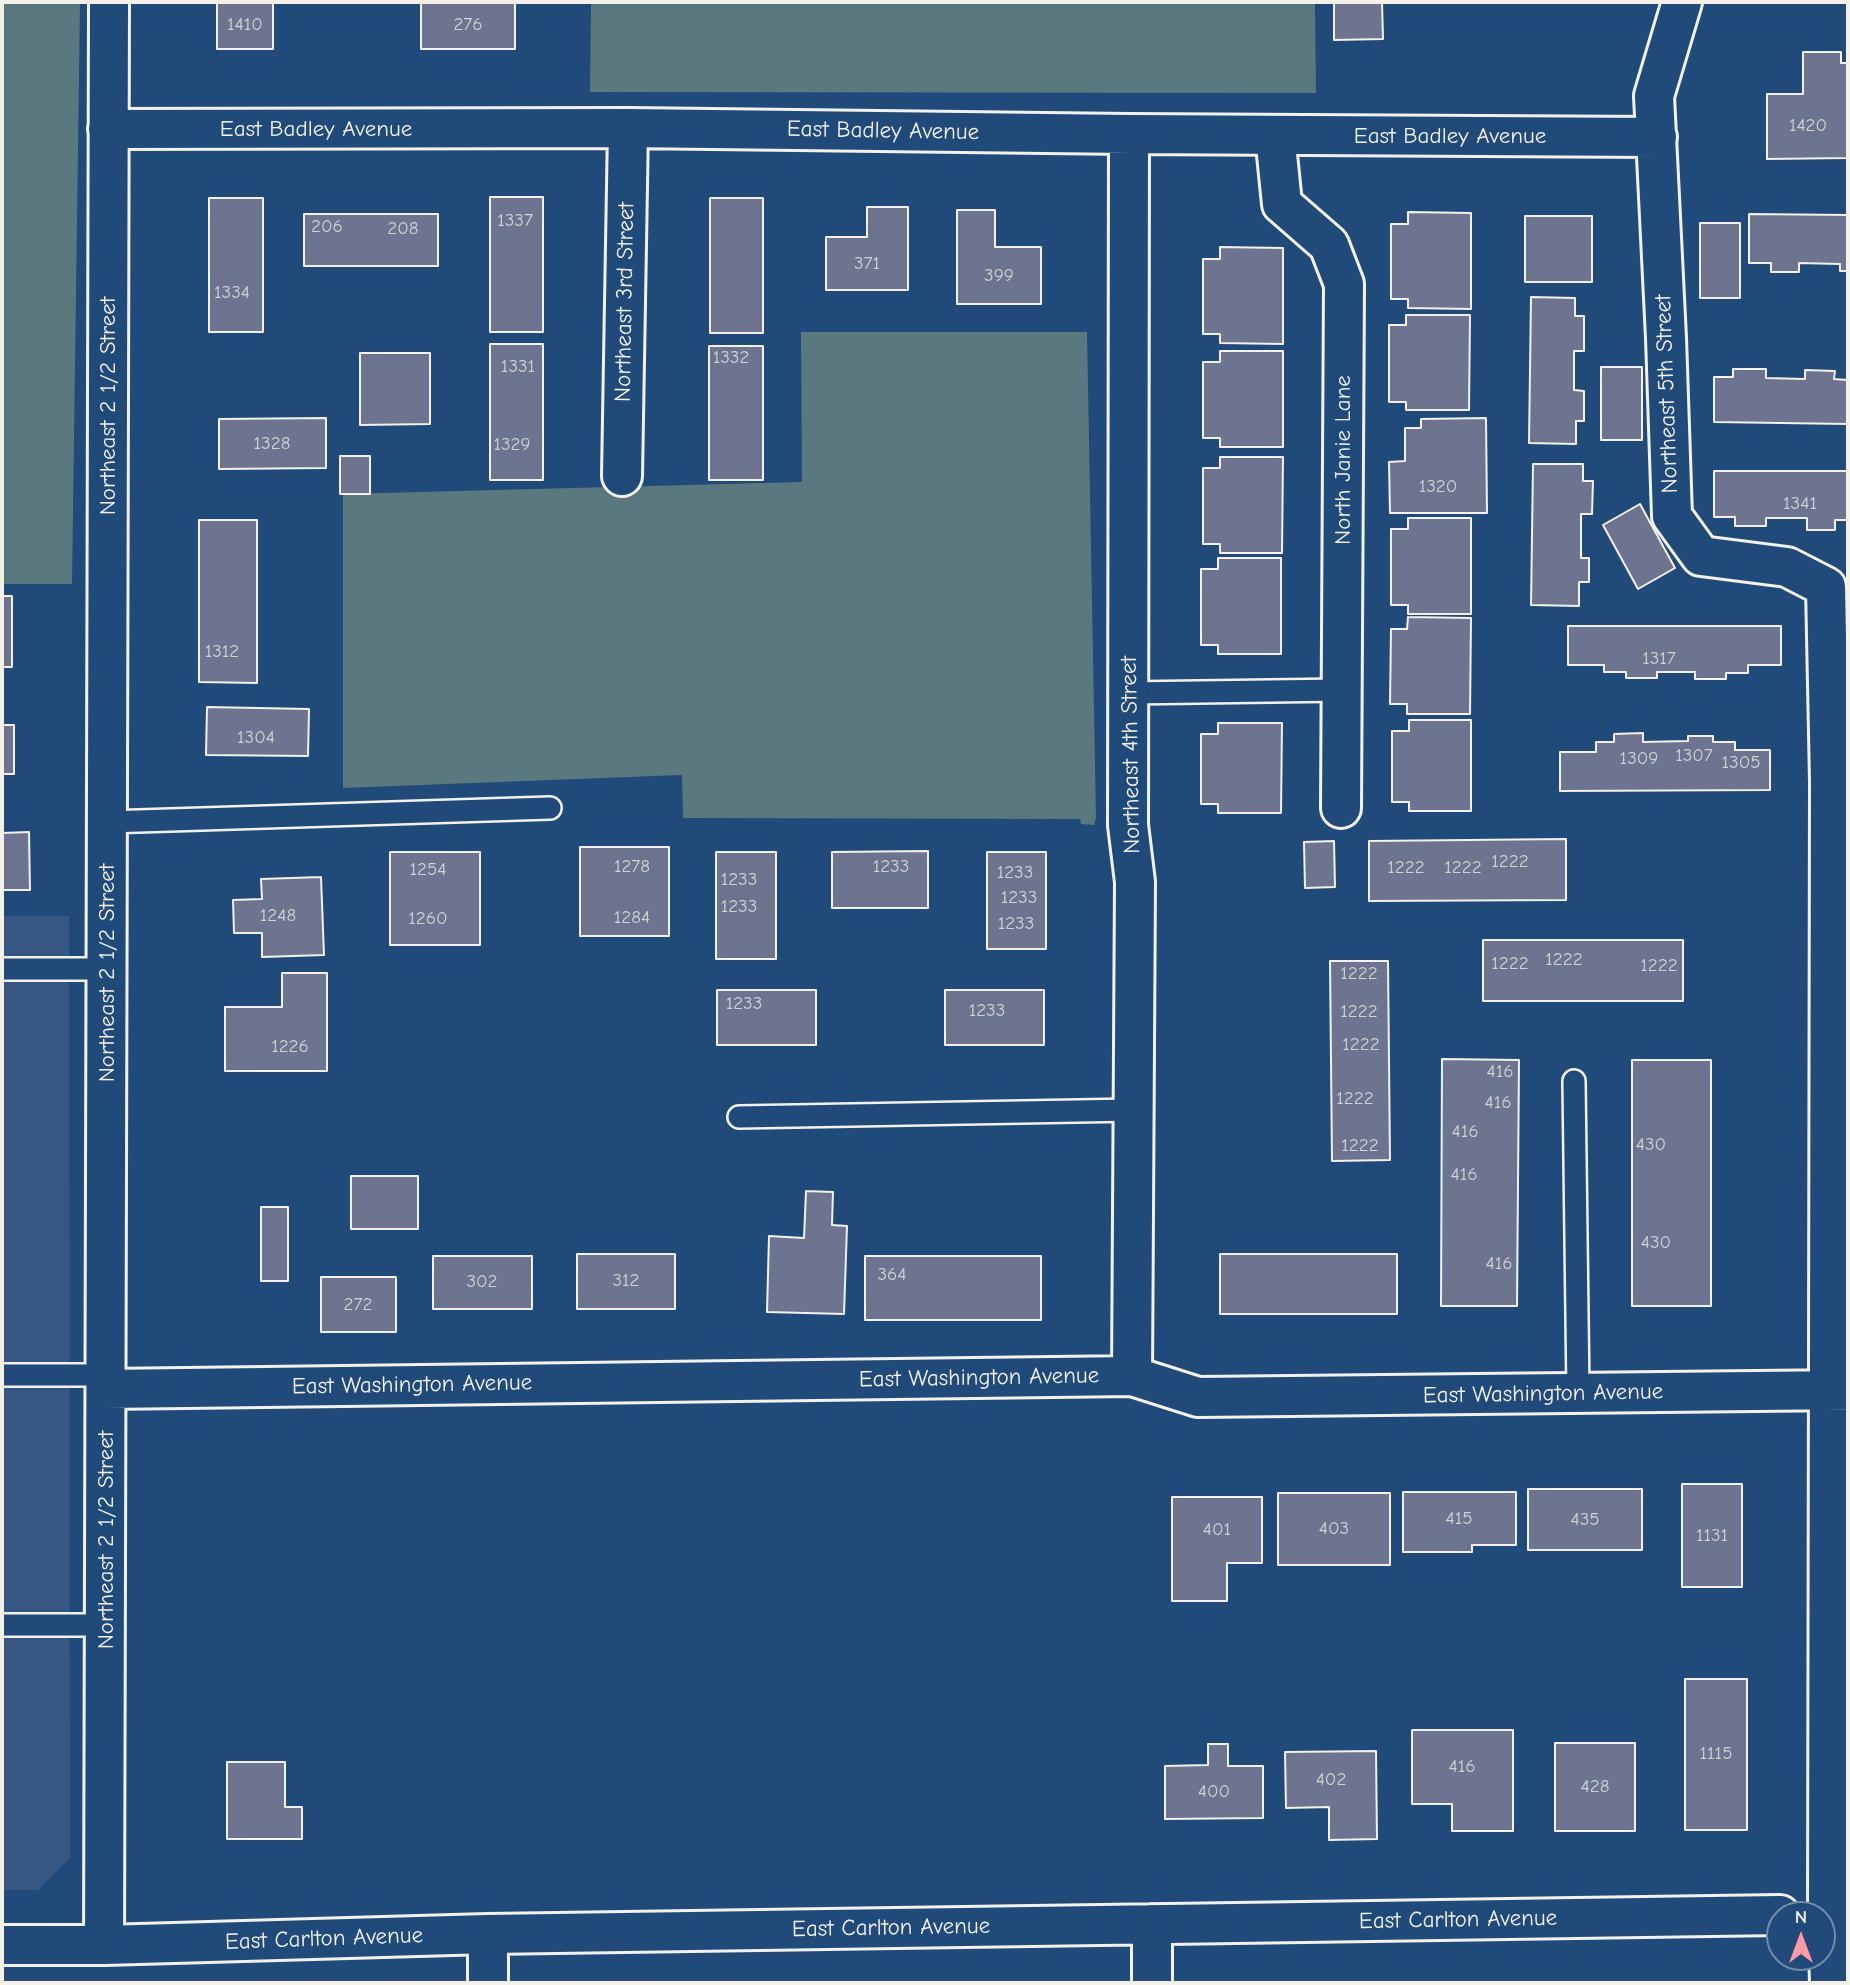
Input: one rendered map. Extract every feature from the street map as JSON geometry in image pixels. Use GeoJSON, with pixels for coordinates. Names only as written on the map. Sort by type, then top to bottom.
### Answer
{"type":"FeatureCollection","features":[{"type":"Feature","properties":{"kind":"street","name":"Northeast 2 1/2 Street"},"geometry":{"type":"LineString","coordinates":[[104,1945],[109,2]]}},
{"type":"Feature","properties":{"kind":"street","name":"Northeast 5th Street"},"geometry":{"type":"LineString","coordinates":[[1682,2],[1654,96],[1666,338],[1671,516],[1701,556],[1787,567],[1826,587],[1839,1086],[1839,1390],[1826,1901]]}},
{"type":"Feature","properties":{"kind":"street","name":"East Badley Avenue"},"geometry":{"type":"LineString","coordinates":[[108,129],[628,128],[1657,137]]}},
{"type":"Feature","properties":{"kind":"street","name":"Northeast 3rd Street"},"geometry":{"type":"LineString","coordinates":[[622,476],[628,128]]}},
{"type":"Feature","properties":{"kind":"street","name":"Northeast 4th Street"},"geometry":{"type":"LineString","coordinates":[[1129,134],[1128,825],[1135,882],[1132,1376]]}},
{"type":"Feature","properties":{"kind":"street","name":"North Janie Lane"},"geometry":{"type":"LineString","coordinates":[[1275,135],[1282,204],[1329,246],[1344,284],[1342,808]]}},
{"type":"Feature","properties":{"kind":"street","name":"East Washington Avenue"},"geometry":{"type":"LineString","coordinates":[[106,1382],[1132,1376],[1198,1397],[1839,1390]]}},
{"type":"Feature","properties":{"kind":"street","name":"East Carlton Avenue"},"geometry":{"type":"LineString","coordinates":[[2,1945],[104,1945],[488,1934],[1766,1915]]}},
{"type":"Feature","properties":{"kind":"street"},"geometry":{"type":"LineString","coordinates":[[1152,1924],[1152,1983]]}},
{"type":"Feature","properties":{"kind":"street"},"geometry":{"type":"LineString","coordinates":[[488,1934],[488,1983]]}},
{"type":"Feature","properties":{"kind":"lane"},"geometry":{"type":"LineString","coordinates":[[1128,693],[1342,690]]}},
{"type":"Feature","properties":{"kind":"lane"},"geometry":{"type":"LineString","coordinates":[[107,822],[550,808]]}},
{"type":"Feature","properties":{"kind":"lane"},"geometry":{"type":"LineString","coordinates":[[2,969],[107,969]]}},
{"type":"Feature","properties":{"kind":"lane"},"geometry":{"type":"LineString","coordinates":[[1574,1081],[1578,1394]]}},
{"type":"Feature","properties":{"kind":"lane"},"geometry":{"type":"LineString","coordinates":[[739,1117],[1134,1110]]}},
{"type":"Feature","properties":{"kind":"lane"},"geometry":{"type":"LineString","coordinates":[[2,1375],[106,1382]]}},
{"type":"Feature","properties":{"kind":"lane"},"geometry":{"type":"LineString","coordinates":[[2,1625],[105,1625]]}},
{"type":"Feature","properties":{"kind":"shaded area"},"geometry":{"type":"Polygon","coordinates":[[[2,916],[69,916],[70,1858],[38,1890],[2,1890],[2,916]]]}},
{"type":"Feature","properties":{"kind":"green space"},"geometry":{"type":"Polygon","coordinates":[[[2,2],[80,2],[72,584],[2,584],[2,2]]]}},
{"type":"Feature","properties":{"kind":"green space"},"geometry":{"type":"Polygon","coordinates":[[[591,2],[1315,2],[1316,93],[590,92],[591,2]]]}},
{"type":"Feature","properties":{"kind":"green space"},"geometry":{"type":"Polygon","coordinates":[[[801,332],[1087,332],[1094,825],[1081,824],[1080,819],[683,818],[682,775],[343,788],[343,494],[802,482],[801,332]]]}},
{"type":"Feature","properties":{"kind":"building"},"geometry":{"type":"Polygon","coordinates":[[[217,2],[273,2],[273,49],[217,49],[217,2]]]}},
{"type":"Feature","properties":{"kind":"building"},"geometry":{"type":"Polygon","coordinates":[[[421,2],[515,2],[515,49],[421,49],[421,2]]]}},
{"type":"Feature","properties":{"kind":"building"},"geometry":{"type":"Polygon","coordinates":[[[1334,2],[1382,2],[1383,39],[1334,40],[1334,2]]]}},
{"type":"Feature","properties":{"kind":"building"},"geometry":{"type":"Polygon","coordinates":[[[1803,52],[1841,52],[1841,63],[1848,63],[1848,158],[1767,159],[1767,94],[1803,94],[1803,52]]]}},
{"type":"Feature","properties":{"kind":"building"},"geometry":{"type":"Polygon","coordinates":[[[490,197],[543,197],[543,332],[490,332],[490,197]]]}},
{"type":"Feature","properties":{"kind":"building"},"geometry":{"type":"Polygon","coordinates":[[[209,198],[263,198],[263,332],[209,332],[209,198]]]}},
{"type":"Feature","properties":{"kind":"building"},"geometry":{"type":"Polygon","coordinates":[[[710,198],[763,198],[763,333],[710,333],[710,198]]]}},
{"type":"Feature","properties":{"kind":"building"},"geometry":{"type":"Polygon","coordinates":[[[867,207],[908,207],[908,290],[826,290],[826,237],[867,237],[867,207]]]}},
{"type":"Feature","properties":{"kind":"building"},"geometry":{"type":"Polygon","coordinates":[[[957,210],[995,210],[995,247],[1041,247],[1041,304],[957,304],[957,210]]]}},
{"type":"Feature","properties":{"kind":"building"},"geometry":{"type":"Polygon","coordinates":[[[1408,212],[1471,213],[1471,309],[1408,308],[1408,299],[1391,299],[1391,224],[1408,224],[1408,212]]]}},
{"type":"Feature","properties":{"kind":"building"},"geometry":{"type":"Polygon","coordinates":[[[304,214],[438,214],[438,266],[304,266],[304,214]]]}},
{"type":"Feature","properties":{"kind":"building"},"geometry":{"type":"Polygon","coordinates":[[[1749,214],[1848,215],[1848,271],[1840,271],[1840,264],[1799,263],[1799,272],[1771,272],[1771,263],[1749,263],[1749,214]]]}},
{"type":"Feature","properties":{"kind":"building"},"geometry":{"type":"Polygon","coordinates":[[[1525,216],[1592,216],[1592,282],[1525,282],[1525,216]]]}},
{"type":"Feature","properties":{"kind":"building"},"geometry":{"type":"Polygon","coordinates":[[[1700,223],[1740,223],[1740,298],[1700,298],[1700,223]]]}},
{"type":"Feature","properties":{"kind":"building"},"geometry":{"type":"Polygon","coordinates":[[[1220,247],[1283,248],[1283,344],[1220,343],[1220,334],[1203,334],[1203,259],[1220,259],[1220,247]]]}},
{"type":"Feature","properties":{"kind":"building"},"geometry":{"type":"Polygon","coordinates":[[[1531,297],[1575,298],[1575,316],[1584,316],[1584,351],[1574,351],[1574,390],[1584,391],[1584,421],[1576,421],[1576,444],[1529,443],[1531,297]]]}},
{"type":"Feature","properties":{"kind":"building"},"geometry":{"type":"Polygon","coordinates":[[[1406,315],[1470,315],[1469,410],[1406,410],[1406,402],[1389,402],[1389,325],[1406,325],[1406,315]]]}},
{"type":"Feature","properties":{"kind":"building"},"geometry":{"type":"Polygon","coordinates":[[[490,344],[543,344],[543,480],[490,480],[490,344]]]}},
{"type":"Feature","properties":{"kind":"building"},"geometry":{"type":"Polygon","coordinates":[[[709,346],[763,346],[763,480],[709,480],[709,346]]]}},
{"type":"Feature","properties":{"kind":"building"},"geometry":{"type":"Polygon","coordinates":[[[1220,351],[1283,351],[1283,447],[1220,447],[1220,438],[1203,438],[1203,362],[1220,362],[1220,351]]]}},
{"type":"Feature","properties":{"kind":"building"},"geometry":{"type":"Polygon","coordinates":[[[360,353],[430,353],[430,424],[360,425],[360,353]]]}},
{"type":"Feature","properties":{"kind":"building"},"geometry":{"type":"Polygon","coordinates":[[[1601,367],[1642,367],[1642,440],[1601,440],[1601,367]]]}},
{"type":"Feature","properties":{"kind":"building"},"geometry":{"type":"Polygon","coordinates":[[[1733,369],[1766,369],[1766,378],[1805,379],[1805,370],[1835,371],[1834,379],[1848,380],[1848,424],[1714,422],[1714,377],[1733,377],[1733,369]]]}},
{"type":"Feature","properties":{"kind":"building"},"geometry":{"type":"Polygon","coordinates":[[[326,418],[326,468],[219,469],[219,419],[326,418]]]}},
{"type":"Feature","properties":{"kind":"building"},"geometry":{"type":"Polygon","coordinates":[[[1486,418],[1487,513],[1390,513],[1389,462],[1405,461],[1405,428],[1421,428],[1421,419],[1486,418]]]}},
{"type":"Feature","properties":{"kind":"building"},"geometry":{"type":"Polygon","coordinates":[[[340,456],[370,456],[370,494],[340,494],[340,456]]]}},
{"type":"Feature","properties":{"kind":"building"},"geometry":{"type":"Polygon","coordinates":[[[1220,457],[1283,457],[1282,553],[1220,553],[1220,544],[1203,544],[1203,468],[1220,468],[1220,457]]]}},
{"type":"Feature","properties":{"kind":"building"},"geometry":{"type":"Polygon","coordinates":[[[1533,464],[1583,464],[1583,481],[1593,481],[1592,514],[1581,514],[1581,558],[1589,558],[1589,582],[1579,582],[1579,606],[1531,605],[1533,464]]]}},
{"type":"Feature","properties":{"kind":"building"},"geometry":{"type":"Polygon","coordinates":[[[1714,471],[1848,471],[1848,520],[1835,520],[1835,530],[1807,530],[1807,518],[1766,518],[1766,526],[1735,526],[1735,517],[1714,517],[1714,471]]]}},
{"type":"Feature","properties":{"kind":"building"},"geometry":{"type":"Polygon","coordinates":[[[1640,504],[1675,568],[1638,589],[1603,525],[1640,504]]]}},
{"type":"Feature","properties":{"kind":"building"},"geometry":{"type":"Polygon","coordinates":[[[1408,518],[1471,518],[1471,614],[1408,614],[1408,605],[1391,605],[1391,529],[1408,529],[1408,518]]]}},
{"type":"Feature","properties":{"kind":"building"},"geometry":{"type":"Polygon","coordinates":[[[199,520],[257,520],[257,683],[199,682],[199,520]]]}},
{"type":"Feature","properties":{"kind":"building"},"geometry":{"type":"Polygon","coordinates":[[[1218,558],[1281,558],[1281,654],[1218,654],[1218,645],[1201,645],[1201,569],[1218,569],[1218,558]]]}},
{"type":"Feature","properties":{"kind":"building"},"geometry":{"type":"Polygon","coordinates":[[[2,596],[12,596],[12,667],[2,667],[2,596]]]}},
{"type":"Feature","properties":{"kind":"building"},"geometry":{"type":"Polygon","coordinates":[[[1408,617],[1471,618],[1470,714],[1407,714],[1407,704],[1390,704],[1391,629],[1407,629],[1408,617]]]}},
{"type":"Feature","properties":{"kind":"building"},"geometry":{"type":"Polygon","coordinates":[[[1568,626],[1781,626],[1781,665],[1748,665],[1748,673],[1726,673],[1726,679],[1695,679],[1695,672],[1657,672],[1657,678],[1626,678],[1626,672],[1604,672],[1604,665],[1568,665],[1568,626]]]}},
{"type":"Feature","properties":{"kind":"building"},"geometry":{"type":"Polygon","coordinates":[[[207,707],[309,709],[308,756],[206,755],[207,707]]]}},
{"type":"Feature","properties":{"kind":"building"},"geometry":{"type":"Polygon","coordinates":[[[1409,720],[1471,720],[1471,811],[1409,811],[1409,802],[1392,802],[1392,731],[1409,731],[1409,720]]]}},
{"type":"Feature","properties":{"kind":"building"},"geometry":{"type":"Polygon","coordinates":[[[1218,723],[1282,723],[1281,813],[1218,813],[1218,804],[1201,804],[1201,734],[1218,734],[1218,723]]]}},
{"type":"Feature","properties":{"kind":"building"},"geometry":{"type":"Polygon","coordinates":[[[2,725],[14,725],[14,774],[2,774],[2,725]]]}},
{"type":"Feature","properties":{"kind":"building"},"geometry":{"type":"Polygon","coordinates":[[[1643,733],[1643,742],[1688,741],[1688,736],[1713,736],[1713,742],[1735,742],[1735,750],[1770,750],[1770,790],[1560,791],[1560,752],[1596,752],[1596,742],[1614,742],[1614,734],[1643,733]]]}},
{"type":"Feature","properties":{"kind":"building"},"geometry":{"type":"Polygon","coordinates":[[[29,832],[30,890],[2,890],[2,833],[29,832]]]}},
{"type":"Feature","properties":{"kind":"building"},"geometry":{"type":"Polygon","coordinates":[[[1566,839],[1566,900],[1369,901],[1369,841],[1566,839]]]}},
{"type":"Feature","properties":{"kind":"building"},"geometry":{"type":"Polygon","coordinates":[[[1334,841],[1335,887],[1305,888],[1304,842],[1334,841]]]}},
{"type":"Feature","properties":{"kind":"building"},"geometry":{"type":"Polygon","coordinates":[[[580,847],[669,847],[669,936],[580,936],[580,847]]]}},
{"type":"Feature","properties":{"kind":"building"},"geometry":{"type":"Polygon","coordinates":[[[928,851],[928,908],[832,908],[832,852],[928,851]]]}},
{"type":"Feature","properties":{"kind":"building"},"geometry":{"type":"Polygon","coordinates":[[[390,852],[480,852],[480,945],[390,945],[390,852]]]}},
{"type":"Feature","properties":{"kind":"building"},"geometry":{"type":"Polygon","coordinates":[[[716,852],[776,852],[776,959],[716,959],[716,852]]]}},
{"type":"Feature","properties":{"kind":"building"},"geometry":{"type":"Polygon","coordinates":[[[987,852],[1046,852],[1046,949],[987,949],[987,852]]]}},
{"type":"Feature","properties":{"kind":"building"},"geometry":{"type":"Polygon","coordinates":[[[321,877],[324,955],[262,957],[262,933],[234,933],[233,900],[262,899],[261,879],[321,877]]]}},
{"type":"Feature","properties":{"kind":"building"},"geometry":{"type":"Polygon","coordinates":[[[1483,940],[1683,940],[1683,1001],[1483,1001],[1483,940]]]}},
{"type":"Feature","properties":{"kind":"building"},"geometry":{"type":"Polygon","coordinates":[[[1330,961],[1388,961],[1390,1160],[1332,1161],[1330,961]]]}},
{"type":"Feature","properties":{"kind":"building"},"geometry":{"type":"Polygon","coordinates":[[[282,973],[327,973],[327,1071],[225,1071],[225,1007],[282,1007],[282,973]]]}},
{"type":"Feature","properties":{"kind":"building"},"geometry":{"type":"Polygon","coordinates":[[[717,990],[816,990],[816,1045],[717,1045],[717,990]]]}},
{"type":"Feature","properties":{"kind":"building"},"geometry":{"type":"Polygon","coordinates":[[[945,990],[1044,990],[1044,1045],[945,1045],[945,990]]]}},
{"type":"Feature","properties":{"kind":"building"},"geometry":{"type":"Polygon","coordinates":[[[1442,1059],[1519,1060],[1517,1306],[1441,1306],[1442,1059]]]}},
{"type":"Feature","properties":{"kind":"building"},"geometry":{"type":"Polygon","coordinates":[[[1632,1060],[1711,1060],[1711,1306],[1632,1306],[1632,1060]]]}},
{"type":"Feature","properties":{"kind":"building"},"geometry":{"type":"Polygon","coordinates":[[[351,1176],[418,1176],[418,1229],[351,1229],[351,1176]]]}},
{"type":"Feature","properties":{"kind":"building"},"geometry":{"type":"Polygon","coordinates":[[[806,1191],[833,1192],[832,1225],[847,1226],[844,1314],[767,1312],[769,1236],[804,1238],[806,1191]]]}},
{"type":"Feature","properties":{"kind":"building"},"geometry":{"type":"Polygon","coordinates":[[[261,1207],[288,1207],[288,1281],[261,1281],[261,1207]]]}},
{"type":"Feature","properties":{"kind":"building"},"geometry":{"type":"Polygon","coordinates":[[[577,1254],[675,1254],[675,1309],[577,1309],[577,1254]]]}},
{"type":"Feature","properties":{"kind":"building"},"geometry":{"type":"Polygon","coordinates":[[[1220,1254],[1397,1254],[1397,1314],[1220,1314],[1220,1254]]]}},
{"type":"Feature","properties":{"kind":"building"},"geometry":{"type":"Polygon","coordinates":[[[433,1256],[532,1256],[532,1309],[433,1309],[433,1256]]]}},
{"type":"Feature","properties":{"kind":"building"},"geometry":{"type":"Polygon","coordinates":[[[865,1256],[1041,1256],[1041,1320],[865,1320],[865,1256]]]}},
{"type":"Feature","properties":{"kind":"building"},"geometry":{"type":"Polygon","coordinates":[[[321,1277],[396,1277],[396,1332],[321,1332],[321,1277]]]}},
{"type":"Feature","properties":{"kind":"building"},"geometry":{"type":"Polygon","coordinates":[[[1682,1484],[1742,1484],[1742,1587],[1682,1587],[1682,1484]]]}},
{"type":"Feature","properties":{"kind":"building"},"geometry":{"type":"Polygon","coordinates":[[[1528,1489],[1642,1489],[1642,1550],[1528,1550],[1528,1489]]]}},
{"type":"Feature","properties":{"kind":"building"},"geometry":{"type":"Polygon","coordinates":[[[1403,1492],[1516,1492],[1516,1545],[1472,1545],[1472,1552],[1403,1552],[1403,1492]]]}},
{"type":"Feature","properties":{"kind":"building"},"geometry":{"type":"Polygon","coordinates":[[[1278,1493],[1390,1493],[1390,1565],[1278,1565],[1278,1493]]]}},
{"type":"Feature","properties":{"kind":"building"},"geometry":{"type":"Polygon","coordinates":[[[1172,1497],[1262,1497],[1262,1563],[1227,1563],[1227,1601],[1172,1601],[1172,1497]]]}},
{"type":"Feature","properties":{"kind":"building"},"geometry":{"type":"Polygon","coordinates":[[[1685,1679],[1747,1679],[1747,1830],[1685,1830],[1685,1679]]]}},
{"type":"Feature","properties":{"kind":"building"},"geometry":{"type":"Polygon","coordinates":[[[1412,1730],[1513,1730],[1513,1831],[1452,1831],[1452,1804],[1412,1804],[1412,1730]]]}},
{"type":"Feature","properties":{"kind":"building"},"geometry":{"type":"Polygon","coordinates":[[[1555,1743],[1635,1743],[1635,1831],[1555,1831],[1555,1743]]]}},
{"type":"Feature","properties":{"kind":"building"},"geometry":{"type":"Polygon","coordinates":[[[1208,1744],[1228,1744],[1228,1766],[1263,1766],[1263,1818],[1165,1819],[1165,1766],[1208,1765],[1208,1744]]]}},
{"type":"Feature","properties":{"kind":"building"},"geometry":{"type":"Polygon","coordinates":[[[1376,1751],[1377,1839],[1329,1840],[1329,1807],[1286,1808],[1285,1752],[1376,1751]]]}},
{"type":"Feature","properties":{"kind":"building"},"geometry":{"type":"Polygon","coordinates":[[[227,1762],[285,1762],[285,1807],[302,1807],[302,1839],[227,1839],[227,1762]]]}}]}
